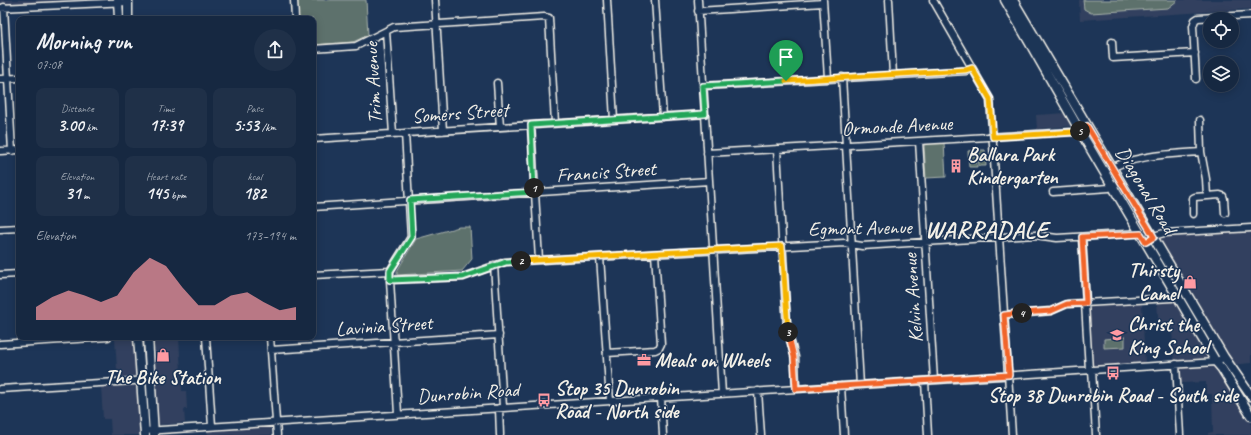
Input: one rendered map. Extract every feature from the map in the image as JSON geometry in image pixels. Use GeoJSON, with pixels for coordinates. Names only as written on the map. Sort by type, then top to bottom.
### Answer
{"type":"FeatureCollection","features":[{"type":"Feature","properties":{"kind":"main road","name":"Diagonal Road"},"geometry":{"type":"LineString","coordinates":[[1005,0],[1112,166],[1224,357],[1251,396]]}},
{"type":"Feature","properties":{"kind":"main road","name":"Diagonal Road"},"geometry":{"type":"LineString","coordinates":[[1014,0],[1080,131],[1216,362],[1222,369],[1251,416]]}},
{"type":"Feature","properties":{"kind":"main road"},"geometry":{"type":"LineString","coordinates":[[118,1],[119,16]]}},
{"type":"Feature","properties":{"kind":"main road"},"geometry":{"type":"LineString","coordinates":[[128,1],[128,16]]}},
{"type":"Feature","properties":{"kind":"main road"},"geometry":{"type":"LineString","coordinates":[[139,340],[154,433]]}},
{"type":"Feature","properties":{"kind":"main road"},"geometry":{"type":"LineString","coordinates":[[145,433],[148,340]]}},
{"type":"Feature","properties":{"kind":"street"},"geometry":{"type":"LineString","coordinates":[[294,0],[295,16]]}},
{"type":"Feature","properties":{"kind":"street"},"geometry":{"type":"LineString","coordinates":[[436,0],[444,131]]}},
{"type":"Feature","properties":{"kind":"street"},"geometry":{"type":"LineString","coordinates":[[607,0],[614,120]]}},
{"type":"Feature","properties":{"kind":"street"},"geometry":{"type":"LineString","coordinates":[[655,0],[663,117]]}},
{"type":"Feature","properties":{"kind":"street"},"geometry":{"type":"LineString","coordinates":[[698,0],[722,394]]}},
{"type":"Feature","properties":{"kind":"street"},"geometry":{"type":"LineString","coordinates":[[889,0],[893,74]]}},
{"type":"Feature","properties":{"kind":"street"},"geometry":{"type":"LineString","coordinates":[[933,0],[990,99],[1012,435]]}},
{"type":"Feature","properties":{"kind":"street"},"geometry":{"type":"LineString","coordinates":[[12,151],[2,8],[128,1]]}},
{"type":"Feature","properties":{"kind":"street"},"geometry":{"type":"LineString","coordinates":[[698,11],[823,2],[828,78]]}},
{"type":"Feature","properties":{"kind":"street"},"geometry":{"type":"LineString","coordinates":[[1196,79],[1193,26],[1196,20],[1198,18],[1251,15]]}},
{"type":"Feature","properties":{"kind":"street"},"geometry":{"type":"LineString","coordinates":[[316,49],[356,46],[394,27],[544,17],[549,18],[555,123]]}},
{"type":"Feature","properties":{"kind":"street","name":"Trim Avenue"},"geometry":{"type":"LineString","coordinates":[[386,31],[392,134]]}},
{"type":"Feature","properties":{"kind":"street"},"geometry":{"type":"LineString","coordinates":[[1112,42],[1113,58],[1195,53]]}},
{"type":"Feature","properties":{"kind":"street"},"geometry":{"type":"LineString","coordinates":[[703,86],[966,70],[972,68]]}},
{"type":"Feature","properties":{"kind":"street"},"geometry":{"type":"LineString","coordinates":[[842,77],[860,385]]}},
{"type":"Feature","properties":{"kind":"street"},"geometry":{"type":"LineString","coordinates":[[0,79],[16,78]]}},
{"type":"Feature","properties":{"kind":"street"},"geometry":{"type":"LineString","coordinates":[[497,83],[500,127]]}},
{"type":"Feature","properties":{"kind":"street","name":"Somers Street"},"geometry":{"type":"LineString","coordinates":[[316,139],[705,114]]}},
{"type":"Feature","properties":{"kind":"street"},"geometry":{"type":"LineString","coordinates":[[1200,120],[1207,196]]}},
{"type":"Feature","properties":{"kind":"street"},"geometry":{"type":"LineString","coordinates":[[531,125],[539,260]]}},
{"type":"Feature","properties":{"kind":"street"},"geometry":{"type":"LineString","coordinates":[[1080,131],[1087,126]]}},
{"type":"Feature","properties":{"kind":"street","name":"Ormonde Avenue"},"geometry":{"type":"LineString","coordinates":[[707,153],[1080,131]]}},
{"type":"Feature","properties":{"kind":"street"},"geometry":{"type":"LineString","coordinates":[[398,414],[390,271],[412,237],[405,133]]}},
{"type":"Feature","properties":{"kind":"street","name":"Kelvin Avenue"},"geometry":{"type":"LineString","coordinates":[[919,141],[934,380]]}},
{"type":"Feature","properties":{"kind":"street"},"geometry":{"type":"LineString","coordinates":[[777,149],[787,328],[794,357],[796,389]]}},
{"type":"Feature","properties":{"kind":"street"},"geometry":{"type":"LineString","coordinates":[[0,152],[16,150]]}},
{"type":"Feature","properties":{"kind":"street"},"geometry":{"type":"LineString","coordinates":[[1104,172],[1112,166],[1118,164],[1159,155],[1202,152]]}},
{"type":"Feature","properties":{"kind":"street","name":"Francis Street"},"geometry":{"type":"LineString","coordinates":[[316,207],[709,181]]}},
{"type":"Feature","properties":{"kind":"street"},"geometry":{"type":"LineString","coordinates":[[1053,192],[1109,188],[1121,182]]}},
{"type":"Feature","properties":{"kind":"street"},"geometry":{"type":"LineString","coordinates":[[1193,214],[1193,198],[1207,196],[1223,196],[1225,213]]}},
{"type":"Feature","properties":{"kind":"street"},"geometry":{"type":"LineString","coordinates":[[0,229],[16,228]]}},
{"type":"Feature","properties":{"kind":"street"},"geometry":{"type":"LineString","coordinates":[[1146,242],[1164,233],[1251,228]]}},
{"type":"Feature","properties":{"kind":"street","name":"Egmont Avenue"},"geometry":{"type":"LineString","coordinates":[[390,280],[463,277],[506,262],[844,243],[862,246],[1035,235],[1057,238],[1141,234],[1149,229]]}},
{"type":"Feature","properties":{"kind":"street"},"geometry":{"type":"LineString","coordinates":[[1082,237],[1096,435]]}},
{"type":"Feature","properties":{"kind":"street"},"geometry":{"type":"LineString","coordinates":[[607,353],[655,350],[659,348],[661,344],[655,254]]}},
{"type":"Feature","properties":{"kind":"street"},"geometry":{"type":"LineString","coordinates":[[600,256],[610,401]]}},
{"type":"Feature","properties":{"kind":"street"},"geometry":{"type":"LineString","coordinates":[[494,266],[499,335],[501,407],[500,435]]}},
{"type":"Feature","properties":{"kind":"street"},"geometry":{"type":"LineString","coordinates":[[316,275],[390,271]]}},
{"type":"Feature","properties":{"kind":"street"},"geometry":{"type":"LineString","coordinates":[[0,275],[16,274]]}},
{"type":"Feature","properties":{"kind":"street"},"geometry":{"type":"LineString","coordinates":[[1004,315],[1051,311],[1067,304],[1172,298],[1178,296]]}},
{"type":"Feature","properties":{"kind":"street","name":"Lavinia Street"},"geometry":{"type":"LineString","coordinates":[[271,350],[499,335]]}},
{"type":"Feature","properties":{"kind":"street"},"geometry":{"type":"LineString","coordinates":[[0,344],[62,340]]}},
{"type":"Feature","properties":{"kind":"street"},"geometry":{"type":"LineString","coordinates":[[206,340],[212,426]]}},
{"type":"Feature","properties":{"kind":"street"},"geometry":{"type":"LineString","coordinates":[[270,340],[277,435]]}},
{"type":"Feature","properties":{"kind":"street","name":"Dunrobin Road"},"geometry":{"type":"LineString","coordinates":[[145,433],[212,426],[1216,362],[1224,357]]}},
{"type":"Feature","properties":{"kind":"street"},"geometry":{"type":"LineString","coordinates":[[1176,364],[1180,435]]}},
{"type":"Feature","properties":{"kind":"street"},"geometry":{"type":"LineString","coordinates":[[0,390],[146,381]]}},
{"type":"Feature","properties":{"kind":"street"},"geometry":{"type":"LineString","coordinates":[[925,381],[928,435]]}},
{"type":"Feature","properties":{"kind":"street"},"geometry":{"type":"LineString","coordinates":[[841,386],[844,435]]}},
{"type":"Feature","properties":{"kind":"street"},"geometry":{"type":"LineString","coordinates":[[758,392],[761,435]]}},
{"type":"Feature","properties":{"kind":"street"},"geometry":{"type":"LineString","coordinates":[[661,397],[663,435]]}},
{"type":"Feature","properties":{"kind":"shaded area"},"geometry":{"type":"Polygon","coordinates":[[[0,0],[110,0],[0,5],[0,0]]]}},
{"type":"Feature","properties":{"kind":"shaded area"},"geometry":{"type":"Polygon","coordinates":[[[1079,0],[1251,0],[1251,9],[1080,20],[1079,0]]]}},
{"type":"Feature","properties":{"kind":"shaded area"},"geometry":{"type":"Polygon","coordinates":[[[1067,113],[1074,126],[1037,129],[1036,115],[1067,113]]]}},
{"type":"Feature","properties":{"kind":"shaded area"},"geometry":{"type":"Polygon","coordinates":[[[1251,231],[1251,363],[1230,365],[1159,240],[1160,237],[1164,236],[1251,231]]]}},
{"type":"Feature","properties":{"kind":"shaded area"},"geometry":{"type":"Polygon","coordinates":[[[1177,301],[1251,423],[1251,435],[1208,435],[1208,433],[1213,432],[1212,394],[1206,394],[1206,382],[1181,383],[1179,360],[1174,360],[1172,331],[1159,331],[1157,302],[1177,301]]]}},
{"type":"Feature","properties":{"kind":"shaded area","name":"Christ the King School"},"geometry":{"type":"Polygon","coordinates":[[[1142,304],[1145,363],[1092,366],[1089,307],[1142,304]]]}},
{"type":"Feature","properties":{"kind":"shaded area"},"geometry":{"type":"Polygon","coordinates":[[[115,340],[137,340],[139,378],[120,379],[119,370],[117,369],[115,340]]]}},
{"type":"Feature","properties":{"kind":"shaded area"},"geometry":{"type":"Polygon","coordinates":[[[152,340],[179,340],[182,391],[186,391],[187,409],[184,409],[185,423],[159,425],[157,422],[152,340]]]}},
{"type":"Feature","properties":{"kind":"shaded area"},"geometry":{"type":"Polygon","coordinates":[[[140,383],[143,435],[111,435],[110,419],[103,419],[101,386],[140,383]]]}},
{"type":"Feature","properties":{"kind":"shaded area"},"geometry":{"type":"Polygon","coordinates":[[[271,426],[271,435],[208,435],[207,430],[271,426]]]}},
{"type":"Feature","properties":{"kind":"green space"},"geometry":{"type":"Polygon","coordinates":[[[297,0],[366,0],[368,35],[353,42],[316,45],[316,16],[298,16],[297,0]]]}},
{"type":"Feature","properties":{"kind":"green space"},"geometry":{"type":"Polygon","coordinates":[[[1083,0],[1178,0],[1168,8],[1091,13],[1084,9],[1083,0]]]}},
{"type":"Feature","properties":{"kind":"green space"},"geometry":{"type":"Polygon","coordinates":[[[944,143],[946,177],[926,178],[924,144],[944,143]]]}},
{"type":"Feature","properties":{"kind":"green space"},"geometry":{"type":"Polygon","coordinates":[[[976,150],[977,167],[969,167],[968,151],[976,150]]]}},
{"type":"Feature","properties":{"kind":"green space"},"geometry":{"type":"Polygon","coordinates":[[[978,150],[985,150],[986,166],[979,166],[978,150]]]}},
{"type":"Feature","properties":{"kind":"green space"},"geometry":{"type":"Polygon","coordinates":[[[459,227],[470,227],[472,259],[462,271],[397,275],[397,271],[416,239],[459,227]]]}},
{"type":"Feature","properties":{"kind":"green space"},"geometry":{"type":"Polygon","coordinates":[[[1125,337],[1125,347],[1104,348],[1104,339],[1125,337]]]}},
{"type":"Feature","properties":{"kind":"place","name":"Ballara Park Kindergarten"},"geometry":{"type":"Point","coordinates":[956,166]}},
{"type":"Feature","properties":{"kind":"place","name":"Thirsty Camel"},"geometry":{"type":"Point","coordinates":[1190,282]}},
{"type":"Feature","properties":{"kind":"place","name":"Christ the King School"},"geometry":{"type":"Point","coordinates":[1117,335]}},
{"type":"Feature","properties":{"kind":"place","name":"The Bike Station"},"geometry":{"type":"Point","coordinates":[163,355]}},
{"type":"Feature","properties":{"kind":"place","name":"Meals on Wheels"},"geometry":{"type":"Point","coordinates":[644,360]}},
{"type":"Feature","properties":{"kind":"place","name":"Stop 38 Dunrobin Road - South side"},"geometry":{"type":"Point","coordinates":[1113,373]}},
{"type":"Feature","properties":{"kind":"place","name":"Stop 35 Dunrobin Road - North side"},"geometry":{"type":"Point","coordinates":[544,400]}},
{"type":"Feature","properties":{"kind":"district","name":"WARRADALE"},"geometry":{"type":"Point","coordinates":[987,230]}},
{"type":"Feature","properties":{"kind":"route"},"geometry":{"type":"LineString","coordinates":[[972,68],[990,99],[993,137],[1074,132],[1080,131],[1087,126],[1154,237],[1146,242],[1141,234],[1082,237],[1086,303],[1067,304],[1051,311],[1004,315],[1009,375],[796,389],[794,357],[787,328],[782,246],[506,262],[463,277],[390,280],[390,271],[412,237],[410,200],[535,192],[531,125],[705,114],[703,86],[786,81],[966,70],[972,68]]}}]}
